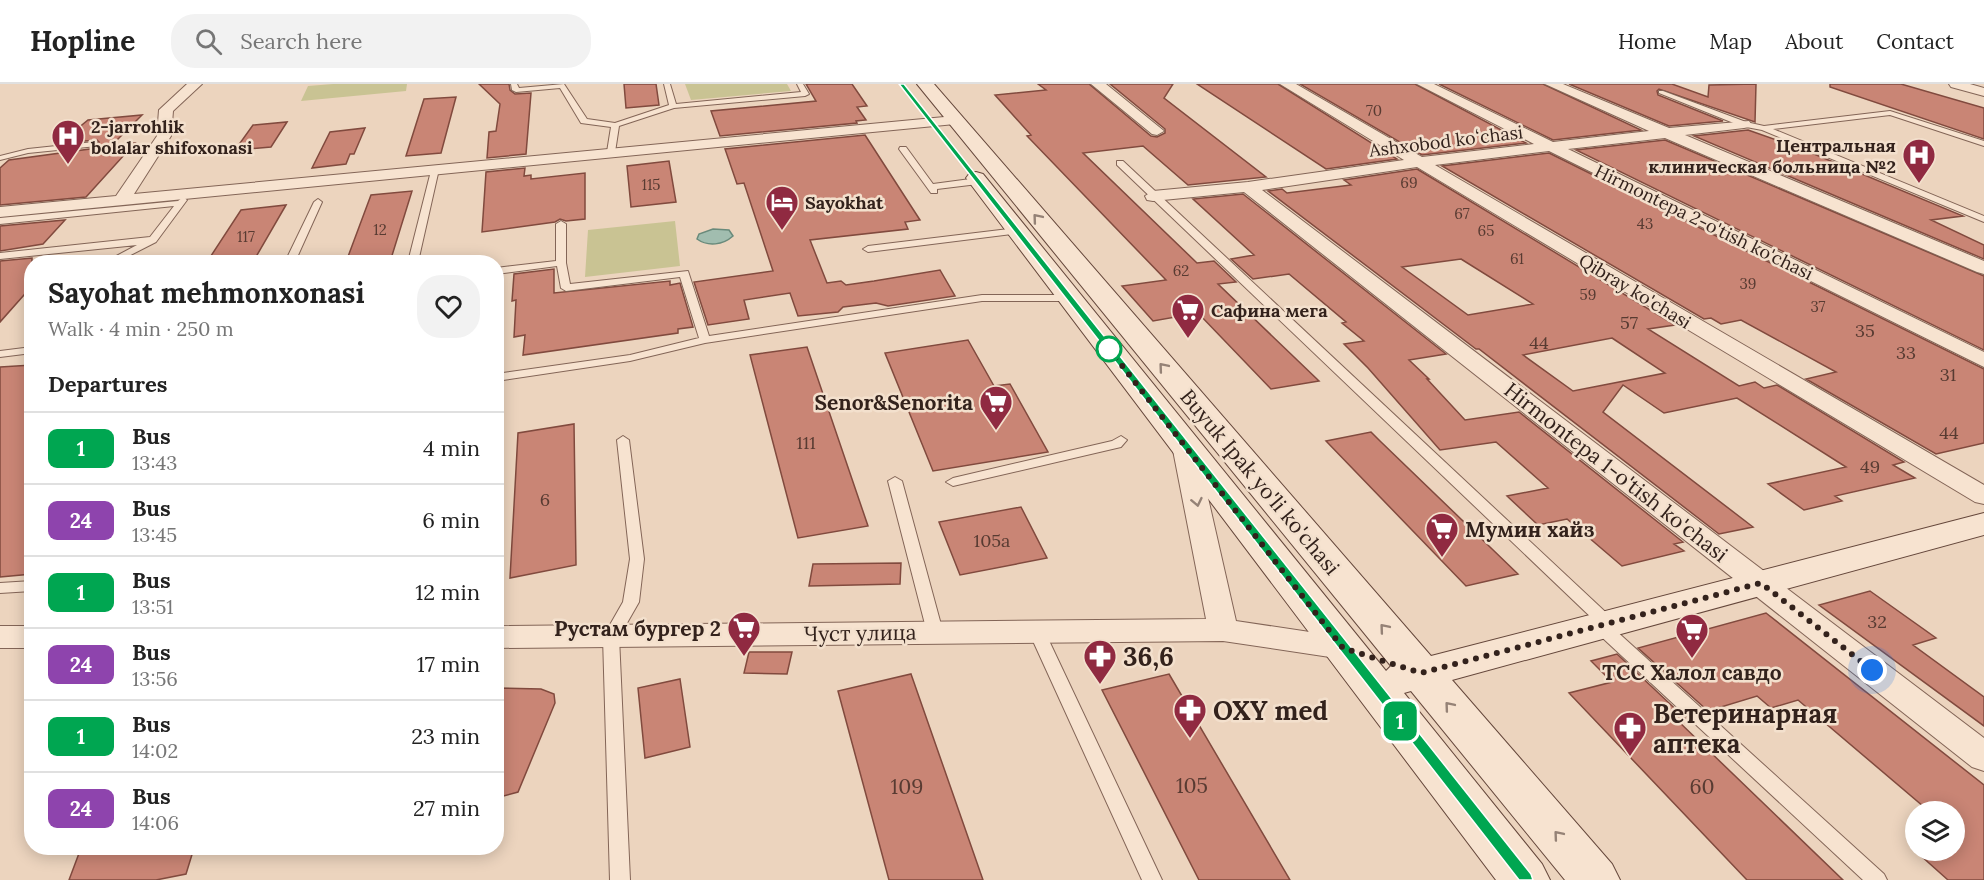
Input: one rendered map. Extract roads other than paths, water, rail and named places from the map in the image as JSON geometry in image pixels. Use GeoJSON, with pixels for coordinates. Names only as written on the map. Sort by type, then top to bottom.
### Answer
{"type":"FeatureCollection","features":[{"type":"Feature","properties":{"kind":"main road","name":"Buyuk Ipak yo'li ko'chasi"},"geometry":{"type":"LineString","coordinates":[[902,84],[943,121],[1421,673],[1595,880]]}},
{"type":"Feature","properties":{"kind":"main road","name":"Buyuk Ipak yo'li ko'chasi"},"geometry":{"type":"LineString","coordinates":[[925,84],[943,121],[978,181],[1343,648]]}},
{"type":"Feature","properties":{"kind":"main road"},"geometry":{"type":"LineString","coordinates":[[1380,695],[1421,673],[1984,524]]}},
{"type":"Feature","properties":{"kind":"main road"},"geometry":{"type":"LineString","coordinates":[[1343,648],[1421,673]]}},
{"type":"Feature","properties":{"kind":"main road"},"geometry":{"type":"LineString","coordinates":[[1343,648],[1525,880]]}},
{"type":"Feature","properties":{"kind":"street"},"geometry":{"type":"LineString","coordinates":[[122,200],[164,136],[166,110],[195,84]]}},
{"type":"Feature","properties":{"kind":"street"},"geometry":{"type":"LineString","coordinates":[[1098,84],[1156,131]]}},
{"type":"Feature","properties":{"kind":"street","name":"Qibray ko'chasi"},"geometry":{"type":"LineString","coordinates":[[1287,84],[1984,496]]}},
{"type":"Feature","properties":{"kind":"street","name":"Hirmontepa 2-o'tish ko'chasi"},"geometry":{"type":"LineString","coordinates":[[1424,84],[1984,360]]}},
{"type":"Feature","properties":{"kind":"street"},"geometry":{"type":"LineString","coordinates":[[1552,84],[1984,268]]}},
{"type":"Feature","properties":{"kind":"street"},"geometry":{"type":"LineString","coordinates":[[1956,84],[1984,92]]}},
{"type":"Feature","properties":{"kind":"street"},"geometry":{"type":"LineString","coordinates":[[0,212],[122,200],[184,198],[435,169],[943,121]]}},
{"type":"Feature","properties":{"kind":"street","name":"Ashxobod koʻchasi"},"geometry":{"type":"LineString","coordinates":[[1153,195],[1248,187],[1421,162],[1744,124]]}},
{"type":"Feature","properties":{"kind":"street","name":"Hirmontepa 1-o'tish ko'chasi"},"geometry":{"type":"LineString","coordinates":[[1248,187],[1984,757]]}},
{"type":"Feature","properties":{"kind":"street"},"geometry":{"type":"LineString","coordinates":[[1184,445],[1223,630]]}},
{"type":"Feature","properties":{"kind":"street","name":"Чуст улица"},"geometry":{"type":"LineString","coordinates":[[504,637],[1036,630],[1223,630],[1343,648]]}},
{"type":"Feature","properties":{"kind":"street"},"geometry":{"type":"LineString","coordinates":[[0,637],[24,637]]}},
{"type":"Feature","properties":{"kind":"lane"},"geometry":{"type":"LineString","coordinates":[[514,84],[516,90],[561,85],[584,121],[615,124],[673,106],[805,94],[800,84]]}},
{"type":"Feature","properties":{"kind":"lane"},"geometry":{"type":"LineString","coordinates":[[667,84],[673,106]]}},
{"type":"Feature","properties":{"kind":"lane"},"geometry":{"type":"LineString","coordinates":[[1661,92],[1744,124],[1764,128],[1984,219]]}},
{"type":"Feature","properties":{"kind":"lane"},"geometry":{"type":"LineString","coordinates":[[1764,128],[1890,113],[1984,144]]}},
{"type":"Feature","properties":{"kind":"lane"},"geometry":{"type":"LineString","coordinates":[[611,152],[615,124]]}},
{"type":"Feature","properties":{"kind":"lane"},"geometry":{"type":"LineString","coordinates":[[2,145],[4,156],[94,144]]}},
{"type":"Feature","properties":{"kind":"lane"},"geometry":{"type":"LineString","coordinates":[[903,149],[933,189],[978,181]]}},
{"type":"Feature","properties":{"kind":"lane"},"geometry":{"type":"LineString","coordinates":[[1120,163],[1604,625],[1877,880]]}},
{"type":"Feature","properties":{"kind":"lane"},"geometry":{"type":"LineString","coordinates":[[415,255],[435,169]]}},
{"type":"Feature","properties":{"kind":"lane"},"geometry":{"type":"LineString","coordinates":[[0,221],[184,198]]}},
{"type":"Feature","properties":{"kind":"lane"},"geometry":{"type":"LineString","coordinates":[[124,255],[153,240],[184,198]]}},
{"type":"Feature","properties":{"kind":"lane"},"geometry":{"type":"LineString","coordinates":[[294,255],[318,202]]}},
{"type":"Feature","properties":{"kind":"lane"},"geometry":{"type":"LineString","coordinates":[[561,224],[561,263],[566,288],[684,273],[705,340]]}},
{"type":"Feature","properties":{"kind":"lane"},"geometry":{"type":"LineString","coordinates":[[868,249],[1017,231]]}},
{"type":"Feature","properties":{"kind":"lane"},"geometry":{"type":"LineString","coordinates":[[0,256],[153,240]]}},
{"type":"Feature","properties":{"kind":"lane"},"geometry":{"type":"LineString","coordinates":[[504,270],[561,263]]}},
{"type":"Feature","properties":{"kind":"lane"},"geometry":{"type":"LineString","coordinates":[[504,377],[630,358],[705,340],[982,298],[1070,298]]}},
{"type":"Feature","properties":{"kind":"lane"},"geometry":{"type":"LineString","coordinates":[[0,354],[24,351]]}},
{"type":"Feature","properties":{"kind":"lane"},"geometry":{"type":"LineString","coordinates":[[620,880],[611,637],[631,602],[637,559],[622,440]]}},
{"type":"Feature","properties":{"kind":"lane"},"geometry":{"type":"LineString","coordinates":[[953,482],[1116,444],[1121,440]]}},
{"type":"Feature","properties":{"kind":"lane"},"geometry":{"type":"LineString","coordinates":[[895,481],[935,632]]}},
{"type":"Feature","properties":{"kind":"lane"},"geometry":{"type":"LineString","coordinates":[[0,588],[24,586]]}},
{"type":"Feature","properties":{"kind":"lane"},"geometry":{"type":"LineString","coordinates":[[1036,630],[1152,880]]}},
{"type":"Feature","properties":{"kind":"place","name":"2-jarrohlik bolalar shifoxonasi"},"geometry":{"type":"Point","coordinates":[68,165]}},
{"type":"Feature","properties":{"kind":"place","name":"Центральная клиническая больница №2"},"geometry":{"type":"Point","coordinates":[1919,184]}},
{"type":"Feature","properties":{"kind":"place","name":"Sayokhat"},"geometry":{"type":"Point","coordinates":[782,231]}},
{"type":"Feature","properties":{"kind":"place","name":"Сафина мега"},"geometry":{"type":"Point","coordinates":[1188,339]}},
{"type":"Feature","properties":{"kind":"place","name":"Senor&Senorita"},"geometry":{"type":"Point","coordinates":[996,431]}},
{"type":"Feature","properties":{"kind":"place","name":"Мумин хайз"},"geometry":{"type":"Point","coordinates":[1442,558]}},
{"type":"Feature","properties":{"kind":"place","name":"Рустам бургер 2"},"geometry":{"type":"Point","coordinates":[744,657]}},
{"type":"Feature","properties":{"kind":"place","name":"ТСС Халол савдо"},"geometry":{"type":"Point","coordinates":[1692,659]}},
{"type":"Feature","properties":{"kind":"place","name":"36,6"},"geometry":{"type":"Point","coordinates":[1100,685]}},
{"type":"Feature","properties":{"kind":"place","name":"OXY med"},"geometry":{"type":"Point","coordinates":[1190,739]}},
{"type":"Feature","properties":{"kind":"place","name":"Ветеринарная аптека"},"geometry":{"type":"Point","coordinates":[1630,757]}}]}
